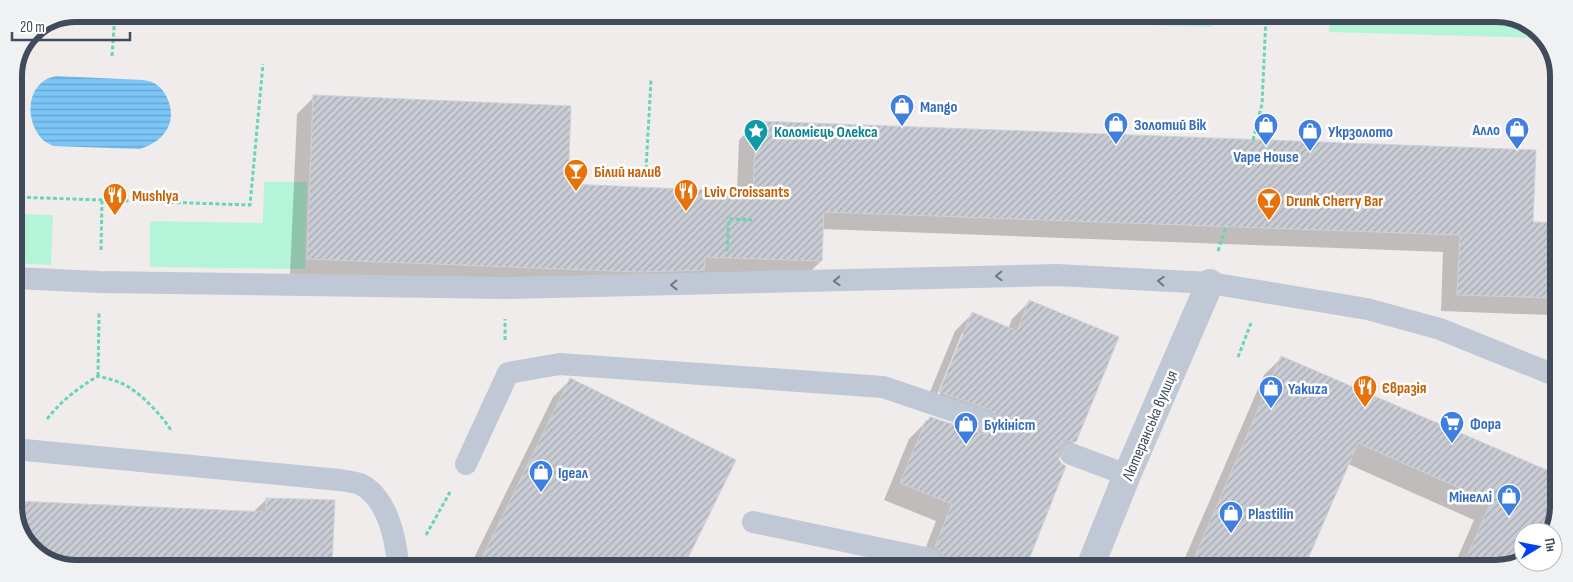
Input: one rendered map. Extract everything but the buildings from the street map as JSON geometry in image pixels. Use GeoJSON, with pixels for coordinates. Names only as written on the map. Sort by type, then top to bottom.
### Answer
{"type":"FeatureCollection","features":[{"type":"Feature","properties":{"kind":"street","name":"Лютеранська вулиця"},"geometry":{"type":"LineString","coordinates":[[1093,560],[1127,475],[1210,283]]}},
{"type":"Feature","properties":{"kind":"lane"},"geometry":{"type":"LineString","coordinates":[[22,278],[100,282],[505,288],[1056,275],[1210,283],[1367,309],[1440,329],[1550,373]]}},
{"type":"Feature","properties":{"kind":"lane"},"geometry":{"type":"LineString","coordinates":[[466,464],[508,373],[560,364],[883,387],[984,421]]}},
{"type":"Feature","properties":{"kind":"lane"},"geometry":{"type":"LineString","coordinates":[[23,449],[340,480],[359,484],[375,496],[385,511],[391,528],[397,560]]}},
{"type":"Feature","properties":{"kind":"lane"},"geometry":{"type":"LineString","coordinates":[[1071,454],[1127,475]]}},
{"type":"Feature","properties":{"kind":"lane"},"geometry":{"type":"LineString","coordinates":[[753,522],[930,559]]}},
{"type":"Feature","properties":{"kind":"path"},"geometry":{"type":"LineString","coordinates":[[112,56],[114,22]]}},
{"type":"Feature","properties":{"kind":"path"},"geometry":{"type":"LineString","coordinates":[[1253,140],[1262,104],[1266,22]]}},
{"type":"Feature","properties":{"kind":"path"},"geometry":{"type":"LineString","coordinates":[[22,197],[250,205],[263,64]]}},
{"type":"Feature","properties":{"kind":"path"},"geometry":{"type":"LineString","coordinates":[[646,169],[651,80]]}},
{"type":"Feature","properties":{"kind":"path"},"geometry":{"type":"LineString","coordinates":[[98,376],[102,200]]}},
{"type":"Feature","properties":{"kind":"path"},"geometry":{"type":"LineString","coordinates":[[726,284],[729,219],[752,220]]}},
{"type":"Feature","properties":{"kind":"path"},"geometry":{"type":"LineString","coordinates":[[1216,256],[1226,227]]}},
{"type":"Feature","properties":{"kind":"path"},"geometry":{"type":"LineString","coordinates":[[23,447],[55,409],[76,389],[98,376],[123,384],[147,402],[166,422],[179,443],[185,465]]}},
{"type":"Feature","properties":{"kind":"path"},"geometry":{"type":"LineString","coordinates":[[423,540],[466,464]]}},
{"type":"Feature","properties":{"kind":"green space"},"geometry":{"type":"Polygon","coordinates":[[[1047,22],[1212,22],[1212,27],[1047,22]]]}},
{"type":"Feature","properties":{"kind":"green space"},"geometry":{"type":"Polygon","coordinates":[[[1330,22],[1497,22],[1514,25],[1535,38],[1329,32],[1330,22]]]}},
{"type":"Feature","properties":{"kind":"green space"},"geometry":{"type":"Polygon","coordinates":[[[264,182],[307,182],[305,269],[150,267],[150,221],[263,223],[264,182]]]}},
{"type":"Feature","properties":{"kind":"green space"},"geometry":{"type":"Polygon","coordinates":[[[22,214],[53,215],[51,265],[22,263],[22,214]]]}},
{"type":"Feature","properties":{"kind":"water"},"geometry":{"type":"Polygon","coordinates":[[[56,76],[153,82],[159,86],[169,101],[171,119],[167,130],[157,140],[140,149],[53,146],[44,141],[34,126],[31,117],[31,100],[39,86],[46,79],[56,76]]]}},
{"type":"Feature","properties":{"kind":"place","name":"Mango"},"geometry":{"type":"Point","coordinates":[902,127]}},
{"type":"Feature","properties":{"kind":"place","name":"Золотий Вік"},"geometry":{"type":"Point","coordinates":[1116,145]}},
{"type":"Feature","properties":{"kind":"place","name":"Vape House"},"geometry":{"type":"Point","coordinates":[1266,146]}},
{"type":"Feature","properties":{"kind":"place","name":"Алло"},"geometry":{"type":"Point","coordinates":[1517,150]}},
{"type":"Feature","properties":{"kind":"place","name":"Коломієць Олекса"},"geometry":{"type":"Point","coordinates":[756,152]}},
{"type":"Feature","properties":{"kind":"place","name":"Укрзолото"},"geometry":{"type":"Point","coordinates":[1310,152]}},
{"type":"Feature","properties":{"kind":"place","name":"Білий налив"},"geometry":{"type":"Point","coordinates":[576,192]}},
{"type":"Feature","properties":{"kind":"place","name":"Lviv Croissants"},"geometry":{"type":"Point","coordinates":[686,212]}},
{"type":"Feature","properties":{"kind":"place","name":"Mushlya"},"geometry":{"type":"Point","coordinates":[115,216]}},
{"type":"Feature","properties":{"kind":"place","name":"Drunk Cherry Bar"},"geometry":{"type":"Point","coordinates":[1269,221]}},
{"type":"Feature","properties":{"kind":"place","name":"Євразія"},"geometry":{"type":"Point","coordinates":[1365,408]}},
{"type":"Feature","properties":{"kind":"place","name":"Yakuza"},"geometry":{"type":"Point","coordinates":[1271,409]}},
{"type":"Feature","properties":{"kind":"place","name":"Фора"},"geometry":{"type":"Point","coordinates":[1452,444]}},
{"type":"Feature","properties":{"kind":"place","name":"Букініст"},"geometry":{"type":"Point","coordinates":[966,445]}},
{"type":"Feature","properties":{"kind":"place","name":"Ідеал"},"geometry":{"type":"Point","coordinates":[541,493]}},
{"type":"Feature","properties":{"kind":"place","name":"Мінеллі"},"geometry":{"type":"Point","coordinates":[1509,517]}},
{"type":"Feature","properties":{"kind":"place","name":"Plastilin"},"geometry":{"type":"Point","coordinates":[1231,534]}}]}
